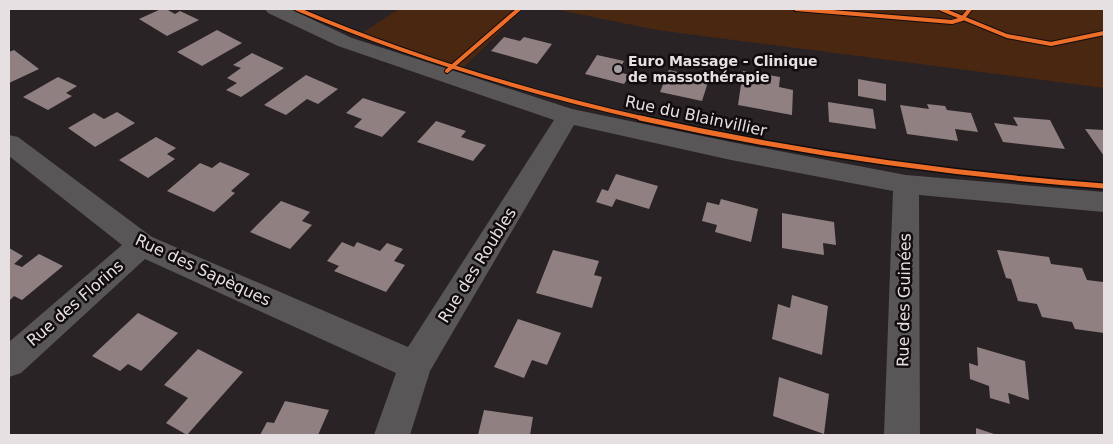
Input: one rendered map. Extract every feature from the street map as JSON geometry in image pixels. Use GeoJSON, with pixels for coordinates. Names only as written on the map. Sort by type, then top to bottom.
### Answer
{"type":"FeatureCollection","features":[{"type":"Feature","properties":{"kind":"street","name":"Rue du Blainvillier"},"geometry":{"type":"LineString","coordinates":[[275,9],[345,42],[568,116],[731,152],[906,184],[1104,202]]}},
{"type":"Feature","properties":{"kind":"street","name":"Rue des Roubles"},"geometry":{"type":"LineString","coordinates":[[392,435],[415,366],[568,116]]}},
{"type":"Feature","properties":{"kind":"street","name":"Rue des Sapèques"},"geometry":{"type":"LineString","coordinates":[[9,143],[142,245],[415,366]]}},
{"type":"Feature","properties":{"kind":"street","name":"Rue des Guinées"},"geometry":{"type":"LineString","coordinates":[[902,435],[906,184]]}},
{"type":"Feature","properties":{"kind":"street","name":"Rue des Florins"},"geometry":{"type":"LineString","coordinates":[[9,362],[142,245]]}},
{"type":"Feature","properties":{"kind":"shaded area"},"geometry":{"type":"Polygon","coordinates":[[[399,9],[523,9],[463,68],[359,35],[399,9]]]}},
{"type":"Feature","properties":{"kind":"shaded area"},"geometry":{"type":"Polygon","coordinates":[[[554,9],[1104,9],[1104,88],[657,30],[554,9]]]}},
{"type":"Feature","properties":{"kind":"building"},"geometry":{"type":"Polygon","coordinates":[[[161,9],[166,9],[175,14],[180,11],[199,20],[167,36],[139,19],[161,9]]]}},
{"type":"Feature","properties":{"kind":"building"},"geometry":{"type":"Polygon","coordinates":[[[217,30],[242,43],[202,66],[177,52],[217,30]]]}},
{"type":"Feature","properties":{"kind":"building"},"geometry":{"type":"Polygon","coordinates":[[[504,37],[520,41],[524,37],[552,44],[537,64],[491,51],[504,37]]]}},
{"type":"Feature","properties":{"kind":"building"},"geometry":{"type":"Polygon","coordinates":[[[14,50],[39,69],[9,83],[9,52],[14,50]]]}},
{"type":"Feature","properties":{"kind":"building"},"geometry":{"type":"Polygon","coordinates":[[[252,53],[284,68],[241,97],[226,90],[237,83],[227,78],[241,68],[233,65],[252,53]]]}},
{"type":"Feature","properties":{"kind":"building"},"geometry":{"type":"Polygon","coordinates":[[[597,55],[624,61],[618,72],[630,75],[624,84],[585,74],[597,55]]]}},
{"type":"Feature","properties":{"kind":"building"},"geometry":{"type":"Polygon","coordinates":[[[669,70],[709,79],[702,101],[660,92],[669,70]]]}},
{"type":"Feature","properties":{"kind":"building"},"geometry":{"type":"Polygon","coordinates":[[[743,71],[780,77],[779,87],[793,90],[792,115],[738,105],[743,71]]]}},
{"type":"Feature","properties":{"kind":"building"},"geometry":{"type":"Polygon","coordinates":[[[306,75],[338,89],[318,104],[307,99],[286,115],[264,105],[306,75]]]}},
{"type":"Feature","properties":{"kind":"building"},"geometry":{"type":"Polygon","coordinates":[[[58,77],[77,86],[66,93],[72,96],[48,110],[23,97],[58,77]]]}},
{"type":"Feature","properties":{"kind":"building"},"geometry":{"type":"Polygon","coordinates":[[[858,79],[886,84],[886,101],[858,96],[858,79]]]}},
{"type":"Feature","properties":{"kind":"building"},"geometry":{"type":"Polygon","coordinates":[[[363,98],[406,112],[382,137],[354,127],[362,119],[346,113],[363,98]]]}},
{"type":"Feature","properties":{"kind":"building"},"geometry":{"type":"Polygon","coordinates":[[[828,102],[873,109],[876,129],[829,122],[828,102]]]}},
{"type":"Feature","properties":{"kind":"building"},"geometry":{"type":"Polygon","coordinates":[[[927,104],[945,106],[947,110],[971,113],[978,132],[955,129],[958,141],[907,134],[900,105],[929,109],[927,104]]]}},
{"type":"Feature","properties":{"kind":"building"},"geometry":{"type":"Polygon","coordinates":[[[117,112],[135,123],[95,147],[68,128],[94,113],[104,119],[117,112]]]}},
{"type":"Feature","properties":{"kind":"building"},"geometry":{"type":"Polygon","coordinates":[[[1013,117],[1050,120],[1065,149],[1003,142],[994,123],[1018,126],[1013,117]]]}},
{"type":"Feature","properties":{"kind":"building"},"geometry":{"type":"Polygon","coordinates":[[[436,121],[466,131],[461,137],[486,145],[473,161],[417,142],[436,121]]]}},
{"type":"Feature","properties":{"kind":"building"},"geometry":{"type":"Polygon","coordinates":[[[1085,129],[1104,130],[1104,156],[1085,129]]]}},
{"type":"Feature","properties":{"kind":"building"},"geometry":{"type":"Polygon","coordinates":[[[156,137],[176,148],[167,154],[175,159],[148,178],[119,160],[156,137]]]}},
{"type":"Feature","properties":{"kind":"building"},"geometry":{"type":"Polygon","coordinates":[[[220,162],[250,174],[231,191],[235,193],[214,212],[167,191],[200,163],[212,168],[220,162]]]}},
{"type":"Feature","properties":{"kind":"building"},"geometry":{"type":"Polygon","coordinates":[[[616,174],[658,186],[649,209],[616,199],[612,207],[596,202],[602,189],[608,191],[616,174]]]}},
{"type":"Feature","properties":{"kind":"building"},"geometry":{"type":"Polygon","coordinates":[[[721,199],[758,209],[751,242],[715,232],[717,225],[702,221],[707,202],[719,205],[721,199]]]}},
{"type":"Feature","properties":{"kind":"building"},"geometry":{"type":"Polygon","coordinates":[[[281,201],[310,212],[302,221],[312,225],[290,249],[250,232],[281,201]]]}},
{"type":"Feature","properties":{"kind":"building"},"geometry":{"type":"Polygon","coordinates":[[[782,213],[834,222],[836,245],[823,243],[824,255],[782,248],[782,213]]]}},
{"type":"Feature","properties":{"kind":"building"},"geometry":{"type":"Polygon","coordinates":[[[342,242],[354,247],[357,242],[380,251],[387,243],[403,249],[394,261],[405,265],[386,292],[334,271],[339,266],[327,261],[342,242]]]}},
{"type":"Feature","properties":{"kind":"building"},"geometry":{"type":"Polygon","coordinates":[[[9,248],[23,256],[14,264],[22,267],[39,254],[63,266],[22,300],[14,296],[9,301],[9,248]]]}},
{"type":"Feature","properties":{"kind":"building"},"geometry":{"type":"Polygon","coordinates":[[[553,250],[599,261],[594,275],[602,277],[592,308],[536,293],[553,250]]]}},
{"type":"Feature","properties":{"kind":"building"},"geometry":{"type":"Polygon","coordinates":[[[997,250],[1049,257],[1051,264],[1082,268],[1087,280],[1103,282],[1104,333],[1075,329],[1072,322],[1042,317],[1037,304],[1018,301],[1011,279],[1006,278],[997,250]]]}},
{"type":"Feature","properties":{"kind":"building"},"geometry":{"type":"Polygon","coordinates":[[[792,295],[828,306],[822,355],[772,339],[778,304],[790,308],[792,295]]]}},
{"type":"Feature","properties":{"kind":"building"},"geometry":{"type":"Polygon","coordinates":[[[138,313],[178,333],[141,371],[128,364],[120,371],[92,356],[138,313]]]}},
{"type":"Feature","properties":{"kind":"building"},"geometry":{"type":"Polygon","coordinates":[[[518,319],[561,333],[547,365],[532,360],[524,378],[494,367],[518,319]]]}},
{"type":"Feature","properties":{"kind":"building"},"geometry":{"type":"Polygon","coordinates":[[[977,347],[1025,361],[1029,400],[1008,393],[1010,404],[990,398],[989,386],[970,379],[969,363],[978,366],[977,347]]]}},
{"type":"Feature","properties":{"kind":"building"},"geometry":{"type":"Polygon","coordinates":[[[198,349],[243,372],[187,435],[166,423],[188,398],[164,385],[198,349]]]}},
{"type":"Feature","properties":{"kind":"building"},"geometry":{"type":"Polygon","coordinates":[[[779,377],[829,394],[824,434],[773,416],[779,377]]]}},
{"type":"Feature","properties":{"kind":"building"},"geometry":{"type":"Polygon","coordinates":[[[285,401],[329,410],[318,435],[260,435],[267,422],[274,423],[285,401]]]}},
{"type":"Feature","properties":{"kind":"building"},"geometry":{"type":"Polygon","coordinates":[[[484,410],[533,417],[530,435],[478,435],[484,410]]]}},
{"type":"Feature","properties":{"kind":"building"},"geometry":{"type":"Polygon","coordinates":[[[976,428],[997,435],[976,435],[976,428]]]}},
{"type":"Feature","properties":{"kind":"cycle path"},"geometry":{"type":"LineString","coordinates":[[297,9],[346,30],[447,66],[551,96],[655,121],[855,158],[955,172],[1104,186]]}},
{"type":"Feature","properties":{"kind":"cycle path"},"geometry":{"type":"LineString","coordinates":[[447,71],[519,9]]}},
{"type":"Feature","properties":{"kind":"cycle path"},"geometry":{"type":"LineString","coordinates":[[796,9],[952,22],[962,19],[970,9]]}},
{"type":"Feature","properties":{"kind":"cycle path"},"geometry":{"type":"LineString","coordinates":[[941,9],[1007,36],[1051,44],[1104,33]]}},
{"type":"Feature","properties":{"kind":"place","name":"Euro Massage - Clinique de massothérapie"},"geometry":{"type":"Point","coordinates":[618,69]}}]}
